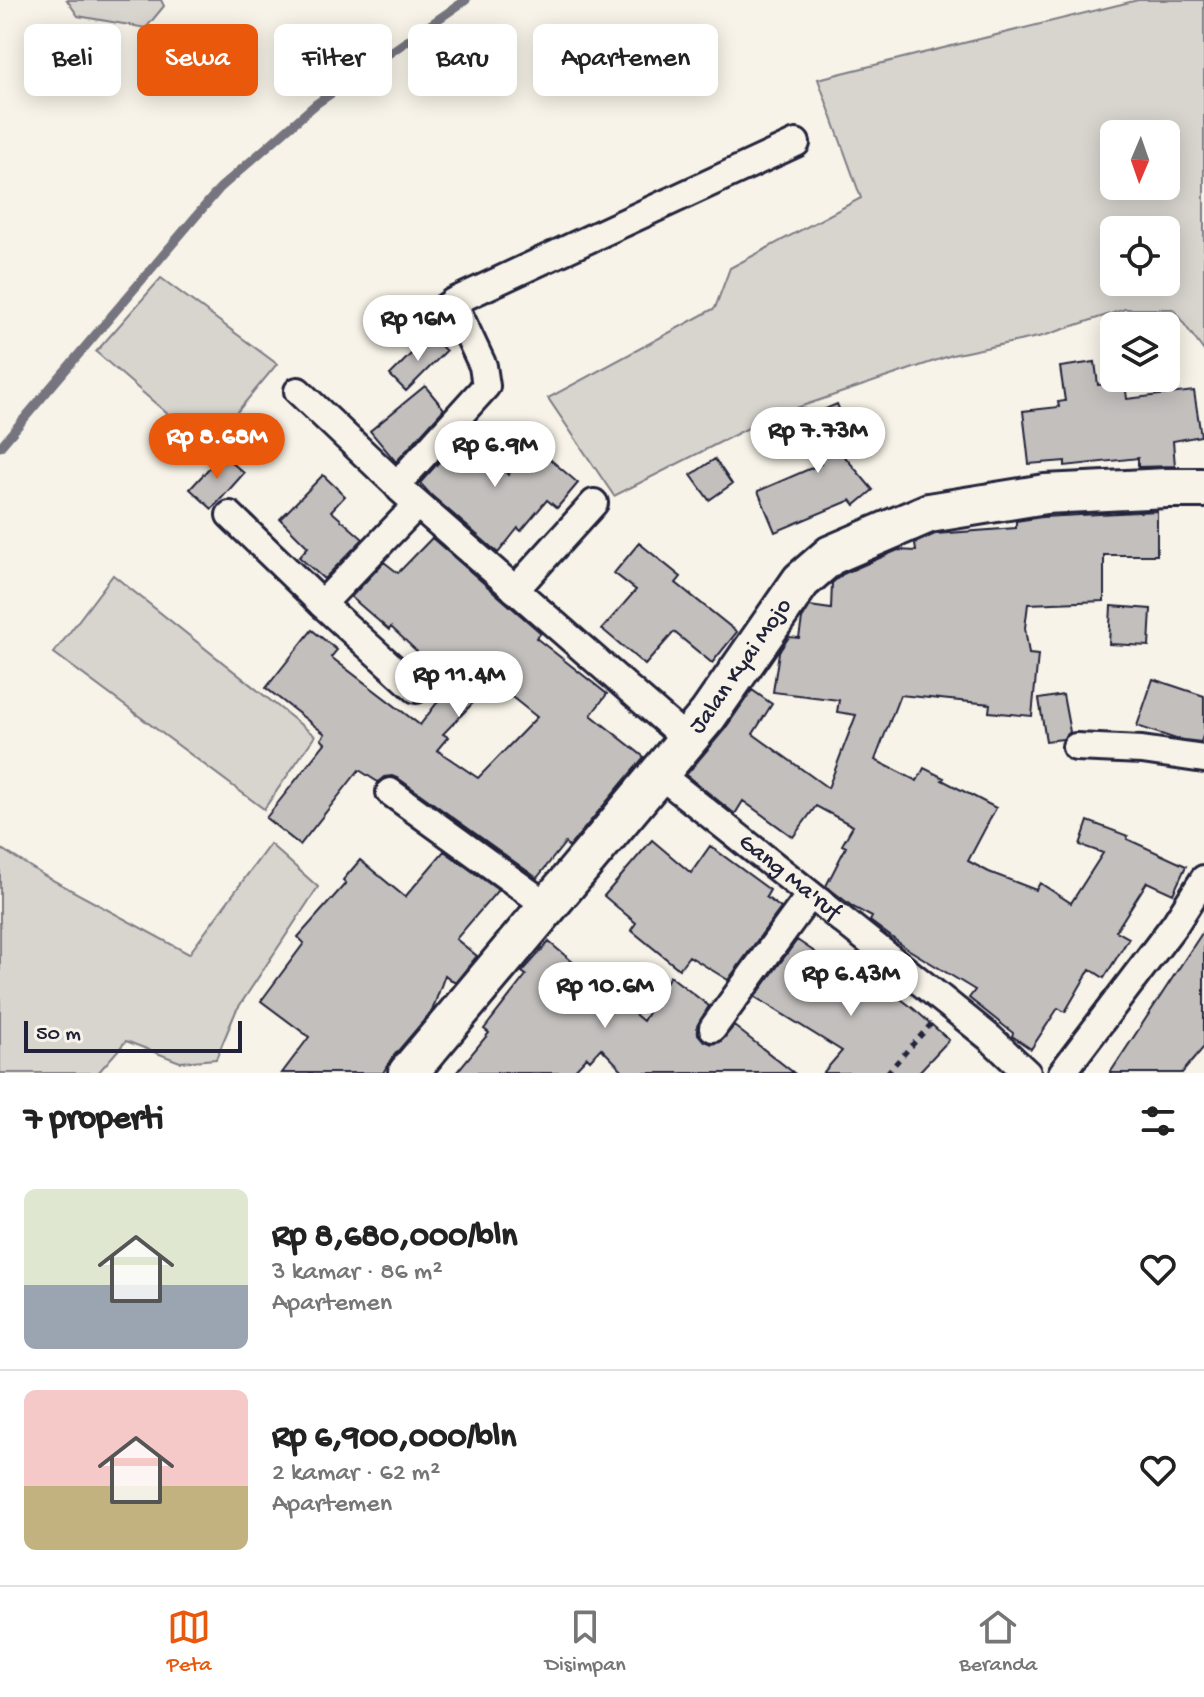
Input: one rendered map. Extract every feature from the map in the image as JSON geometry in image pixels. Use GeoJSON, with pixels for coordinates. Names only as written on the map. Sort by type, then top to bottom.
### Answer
{"type":"FeatureCollection","features":[{"type":"Feature","properties":{"kind":"street"},"geometry":{"type":"LineString","coordinates":[[397,485],[486,386],[483,366],[446,307],[796,143]]}},
{"type":"Feature","properties":{"kind":"street"},"geometry":{"type":"LineString","coordinates":[[298,391],[417,505],[686,739]]}},
{"type":"Feature","properties":{"kind":"street","name":"Jalan Kyai Mojo"},"geometry":{"type":"LineString","coordinates":[[408,1073],[708,715],[801,581],[831,555],[929,513],[1045,494],[1204,488]]}},
{"type":"Feature","properties":{"kind":"street"},"geometry":{"type":"LineString","coordinates":[[515,590],[594,503]]}},
{"type":"Feature","properties":{"kind":"street"},"geometry":{"type":"LineString","coordinates":[[322,604],[417,505]]}},
{"type":"Feature","properties":{"kind":"street"},"geometry":{"type":"LineString","coordinates":[[230,515],[416,689]]}},
{"type":"Feature","properties":{"kind":"street"},"geometry":{"type":"LineString","coordinates":[[1076,747],[1142,750],[1204,759]]}},
{"type":"Feature","properties":{"kind":"street","name":"Gang Ma'ruf"},"geometry":{"type":"LineString","coordinates":[[659,774],[850,924],[990,1038],[1027,1073]]}},
{"type":"Feature","properties":{"kind":"street"},"geometry":{"type":"LineString","coordinates":[[390,792],[549,907]]}},
{"type":"Feature","properties":{"kind":"street"},"geometry":{"type":"LineString","coordinates":[[1062,1073],[1175,924],[1204,879]]}},
{"type":"Feature","properties":{"kind":"street"},"geometry":{"type":"LineString","coordinates":[[713,1028],[810,895]]}},
{"type":"Feature","properties":{"kind":"path"},"geometry":{"type":"LineString","coordinates":[[887,1073],[948,1004]]}},
{"type":"Feature","properties":{"kind":"shaded area"},"geometry":{"type":"Polygon","coordinates":[[[67,0],[161,0],[164,6],[149,24],[137,26],[78,16],[67,0]]]}},
{"type":"Feature","properties":{"kind":"shaded area"},"geometry":{"type":"Polygon","coordinates":[[[1138,0],[1204,0],[1204,351],[1180,318],[1180,312],[1173,309],[1100,312],[1100,317],[1043,336],[952,355],[770,417],[614,496],[548,398],[715,308],[730,268],[861,198],[818,79],[1138,0]]]}},
{"type":"Feature","properties":{"kind":"shaded area"},"geometry":{"type":"Polygon","coordinates":[[[161,278],[277,364],[207,448],[96,352],[161,278]]]}},
{"type":"Feature","properties":{"kind":"shaded area"},"geometry":{"type":"Polygon","coordinates":[[[113,575],[315,736],[264,809],[54,653],[113,575]]]}},
{"type":"Feature","properties":{"kind":"shaded area"},"geometry":{"type":"Polygon","coordinates":[[[270,844],[318,887],[236,1011],[216,1059],[180,1062],[126,1041],[98,1073],[0,1073],[0,848],[45,876],[189,954],[270,844]]]}},
{"type":"Feature","properties":{"kind":"building"},"geometry":{"type":"Polygon","coordinates":[[[430,335],[446,351],[406,391],[390,375],[430,335]]]}},
{"type":"Feature","properties":{"kind":"building"},"geometry":{"type":"Polygon","coordinates":[[[1095,362],[1100,392],[1126,392],[1127,399],[1194,391],[1201,436],[1173,441],[1175,466],[1138,467],[1138,458],[1065,466],[1065,461],[1029,464],[1023,411],[1059,407],[1058,402],[1065,401],[1060,367],[1095,362]]]}},
{"type":"Feature","properties":{"kind":"building"},"geometry":{"type":"Polygon","coordinates":[[[425,386],[444,409],[396,462],[370,431],[425,386]]]}},
{"type":"Feature","properties":{"kind":"building"},"geometry":{"type":"Polygon","coordinates":[[[837,404],[854,445],[840,451],[873,490],[855,505],[851,500],[775,532],[758,491],[821,464],[800,412],[804,409],[809,416],[837,404]]]}},
{"type":"Feature","properties":{"kind":"building"},"geometry":{"type":"Polygon","coordinates":[[[471,431],[508,475],[533,445],[578,483],[557,508],[547,500],[498,553],[420,483],[465,433],[471,431]]]}},
{"type":"Feature","properties":{"kind":"building"},"geometry":{"type":"Polygon","coordinates":[[[222,454],[244,473],[212,509],[190,489],[222,454]]]}},
{"type":"Feature","properties":{"kind":"building"},"geometry":{"type":"Polygon","coordinates":[[[715,459],[732,484],[709,500],[691,475],[715,459]]]}},
{"type":"Feature","properties":{"kind":"building"},"geometry":{"type":"Polygon","coordinates":[[[323,475],[345,496],[331,511],[363,539],[324,579],[299,557],[308,547],[280,519],[323,475]]]}},
{"type":"Feature","properties":{"kind":"building"},"geometry":{"type":"Polygon","coordinates":[[[1157,511],[1157,555],[1104,555],[1104,601],[1028,604],[1025,628],[1029,654],[1038,655],[1032,716],[989,712],[990,704],[900,695],[875,760],[917,781],[924,768],[996,808],[968,861],[1036,890],[1040,883],[1071,903],[1103,853],[1080,845],[1088,821],[1128,836],[1127,839],[1186,866],[1173,894],[1147,882],[1116,931],[1129,938],[1104,978],[1090,969],[1065,1012],[1058,1008],[1031,1049],[969,998],[975,990],[906,948],[870,921],[872,917],[826,886],[853,826],[816,806],[793,837],[743,801],[735,814],[686,775],[725,729],[752,690],[772,704],[753,734],[828,788],[856,715],[837,712],[839,700],[773,692],[779,652],[789,637],[799,638],[802,619],[810,606],[831,609],[832,583],[843,574],[898,550],[916,551],[915,543],[935,534],[1016,528],[1016,521],[1042,517],[1157,511]]]}},
{"type":"Feature","properties":{"kind":"building"},"geometry":{"type":"Polygon","coordinates":[[[432,538],[541,633],[536,638],[607,694],[591,715],[644,757],[569,847],[565,843],[537,878],[392,776],[378,782],[359,770],[300,845],[266,818],[325,743],[321,739],[325,734],[266,688],[312,630],[337,650],[331,657],[420,725],[448,688],[444,684],[447,681],[420,661],[423,657],[391,627],[389,630],[351,597],[384,562],[398,573],[432,538]],[[493,682],[443,734],[448,737],[437,750],[478,778],[537,717],[493,682]]]}},
{"type":"Feature","properties":{"kind":"building"},"geometry":{"type":"Polygon","coordinates":[[[639,543],[681,577],[676,583],[737,632],[712,663],[674,632],[645,665],[602,629],[636,590],[614,573],[639,543]]]}},
{"type":"Feature","properties":{"kind":"building"},"geometry":{"type":"Polygon","coordinates":[[[1111,606],[1151,609],[1149,646],[1109,644],[1111,606]]]}},
{"type":"Feature","properties":{"kind":"building"},"geometry":{"type":"Polygon","coordinates":[[[1153,679],[1204,696],[1204,733],[1201,742],[1176,739],[1137,726],[1153,679]]]}},
{"type":"Feature","properties":{"kind":"building"},"geometry":{"type":"Polygon","coordinates":[[[1063,695],[1070,732],[1063,739],[1046,741],[1039,699],[1063,695]]]}},
{"type":"Feature","properties":{"kind":"building"},"geometry":{"type":"Polygon","coordinates":[[[652,840],[691,873],[710,846],[770,890],[766,897],[781,908],[728,980],[689,956],[679,969],[631,930],[636,923],[604,896],[652,840]]]}},
{"type":"Feature","properties":{"kind":"building"},"geometry":{"type":"Polygon","coordinates":[[[444,851],[498,890],[456,939],[477,956],[455,983],[445,975],[432,1011],[391,1059],[383,1073],[282,1073],[309,1037],[261,1001],[304,943],[298,937],[346,883],[343,880],[360,860],[405,897],[444,851]]]}},
{"type":"Feature","properties":{"kind":"building"},"geometry":{"type":"Polygon","coordinates":[[[1204,930],[1204,1047],[1182,1073],[1110,1073],[1204,930]]]}},
{"type":"Feature","properties":{"kind":"building"},"geometry":{"type":"Polygon","coordinates":[[[797,940],[828,961],[823,968],[869,997],[880,983],[949,1040],[918,1073],[823,1073],[842,1051],[755,997],[797,940]]]}},
{"type":"Feature","properties":{"kind":"building"},"geometry":{"type":"Polygon","coordinates":[[[549,942],[643,1021],[670,976],[709,1006],[697,1026],[703,1040],[712,1044],[720,1042],[734,1026],[794,1073],[625,1073],[601,1048],[572,1073],[456,1073],[489,1033],[484,1029],[526,975],[522,972],[549,942]]]}},
{"type":"Feature","properties":{"kind":"waterway"},"geometry":{"type":"LineString","coordinates":[[0,447],[220,188],[316,104],[466,0]]}}]}
